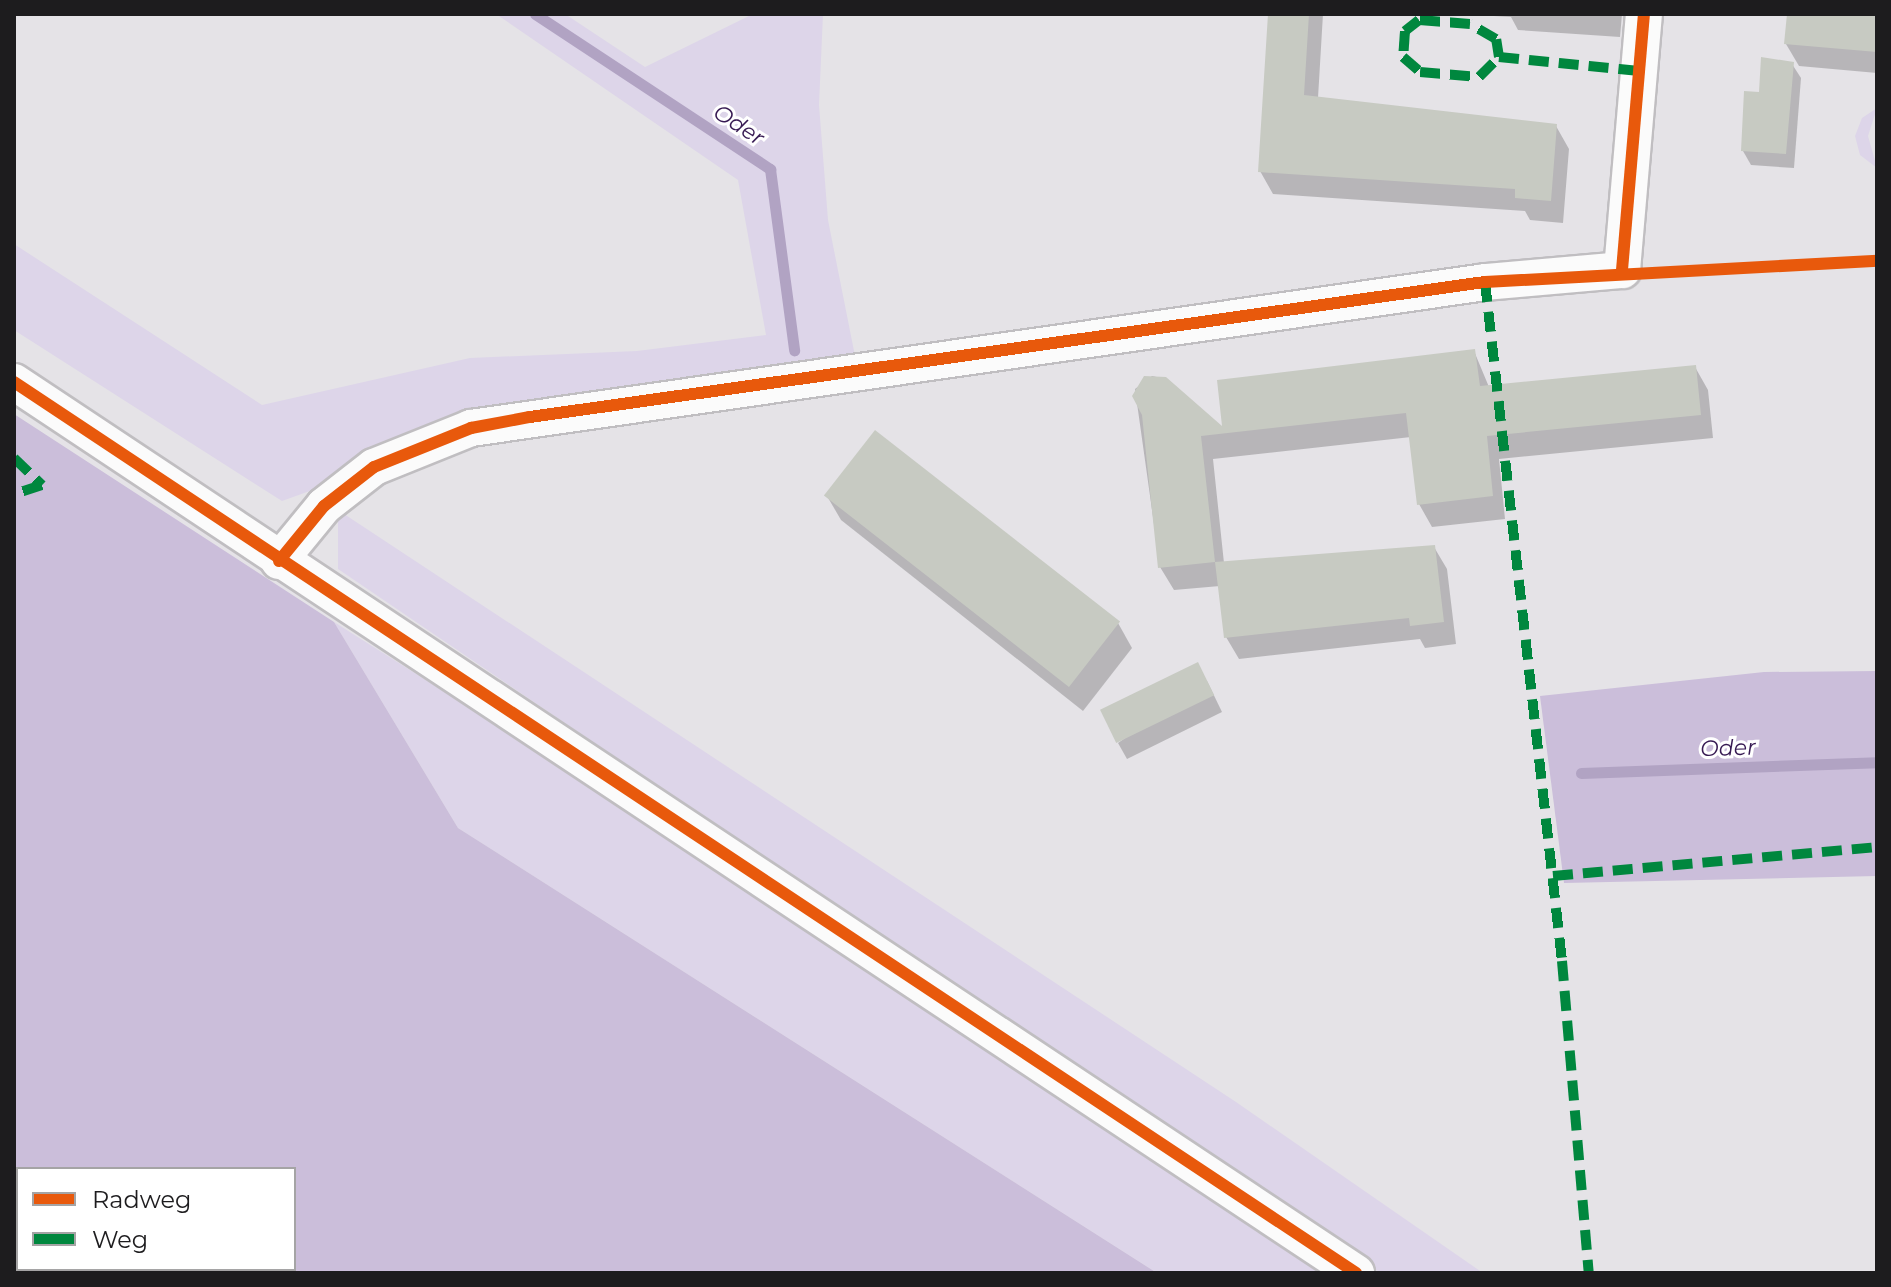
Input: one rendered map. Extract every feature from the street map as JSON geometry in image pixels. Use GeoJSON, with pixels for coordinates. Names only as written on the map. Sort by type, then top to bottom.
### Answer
{"type":"FeatureCollection","features":[{"type":"Feature","properties":{"kind":"street"},"geometry":{"type":"LineString","coordinates":[[279,561],[324,506],[374,467],[471,428],[1485,282],[1622,270],[1644,14]]}},
{"type":"Feature","properties":{"kind":"street"},"geometry":{"type":"LineString","coordinates":[[14,382],[279,561],[1356,1273]]}},
{"type":"Feature","properties":{"kind":"shaded area"},"geometry":{"type":"Polygon","coordinates":[[[496,14],[565,14],[645,67],[753,14],[823,14],[819,105],[828,220],[855,356],[562,400],[282,501],[14,330],[14,244],[262,405],[470,358],[637,351],[766,335],[738,180],[496,14]]]}},
{"type":"Feature","properties":{"kind":"shaded area"},"geometry":{"type":"Polygon","coordinates":[[[1877,108],[1868,136],[1877,168],[1860,155],[1855,136],[1862,118],[1877,108]]]}},
{"type":"Feature","properties":{"kind":"shaded area"},"geometry":{"type":"Polygon","coordinates":[[[14,414],[334,622],[458,828],[1157,1273],[14,1273],[14,414]]]}},
{"type":"Feature","properties":{"kind":"shaded area"},"geometry":{"type":"Polygon","coordinates":[[[338,510],[1236,1102],[1483,1273],[1381,1273],[1160,1127],[338,569],[338,510]]]}},
{"type":"Feature","properties":{"kind":"shaded area"},"geometry":{"type":"Polygon","coordinates":[[[334,622],[554,761],[1320,1273],[1157,1273],[458,828],[334,622]]]}},
{"type":"Feature","properties":{"kind":"shaded area"},"geometry":{"type":"Polygon","coordinates":[[[1877,671],[1877,876],[1564,883],[1540,696],[1764,672],[1877,671]]]}},
{"type":"Feature","properties":{"kind":"building"},"geometry":{"type":"Polygon","coordinates":[[[1268,14],[1309,14],[1304,95],[1557,124],[1551,201],[1515,198],[1515,189],[1258,172],[1268,14]]]}},
{"type":"Feature","properties":{"kind":"building"},"geometry":{"type":"Polygon","coordinates":[[[1787,14],[1877,14],[1877,52],[1784,44],[1787,14]]]}},
{"type":"Feature","properties":{"kind":"building"},"geometry":{"type":"Polygon","coordinates":[[[1761,57],[1794,62],[1786,154],[1741,151],[1744,91],[1759,92],[1761,57]]]}},
{"type":"Feature","properties":{"kind":"building"},"geometry":{"type":"Polygon","coordinates":[[[1475,349],[1480,386],[1696,365],[1701,415],[1487,436],[1493,496],[1417,505],[1406,413],[1201,436],[1215,562],[1158,568],[1142,415],[1132,396],[1144,376],[1166,377],[1222,426],[1217,380],[1475,349]]]}},
{"type":"Feature","properties":{"kind":"building"},"geometry":{"type":"Polygon","coordinates":[[[875,430],[1120,621],[1069,687],[824,495],[875,430]]]}},
{"type":"Feature","properties":{"kind":"building"},"geometry":{"type":"Polygon","coordinates":[[[1435,545],[1444,622],[1410,626],[1409,618],[1224,638],[1215,562],[1435,545]]]}},
{"type":"Feature","properties":{"kind":"building"},"geometry":{"type":"Polygon","coordinates":[[[1198,662],[1214,695],[1116,743],[1100,710],[1198,662]]]}},
{"type":"Feature","properties":{"kind":"waterway","name":"Oder"},"geometry":{"type":"LineString","coordinates":[[535,14],[770,169],[794,350]]}},
{"type":"Feature","properties":{"kind":"waterway","name":"Oder"},"geometry":{"type":"LineString","coordinates":[[1581,773],[1877,762]]}},
{"type":"Feature","properties":{"kind":"marked path"},"geometry":{"type":"LineString","coordinates":[[1499,57],[1496,39],[1470,24],[1419,20],[1405,31],[1403,57],[1420,72],[1479,77],[1499,57],[1639,71]]}},
{"type":"Feature","properties":{"kind":"marked path"},"geometry":{"type":"LineString","coordinates":[[1485,282],[1562,961],[1589,1273]]}},
{"type":"Feature","properties":{"kind":"marked path"},"geometry":{"type":"LineString","coordinates":[[14,458],[42,485],[14,494]]}},
{"type":"Feature","properties":{"kind":"marked path"},"geometry":{"type":"LineString","coordinates":[[1553,876],[1877,847]]}},
{"type":"Feature","properties":{"kind":"cycle path"},"geometry":{"type":"LineString","coordinates":[[1622,270],[1644,14]]}},
{"type":"Feature","properties":{"kind":"cycle path"},"geometry":{"type":"LineString","coordinates":[[279,561],[324,506],[374,467],[471,428],[530,417],[1485,282],[1877,261]]}},
{"type":"Feature","properties":{"kind":"cycle path"},"geometry":{"type":"LineString","coordinates":[[14,382],[1356,1273]]}}]}
